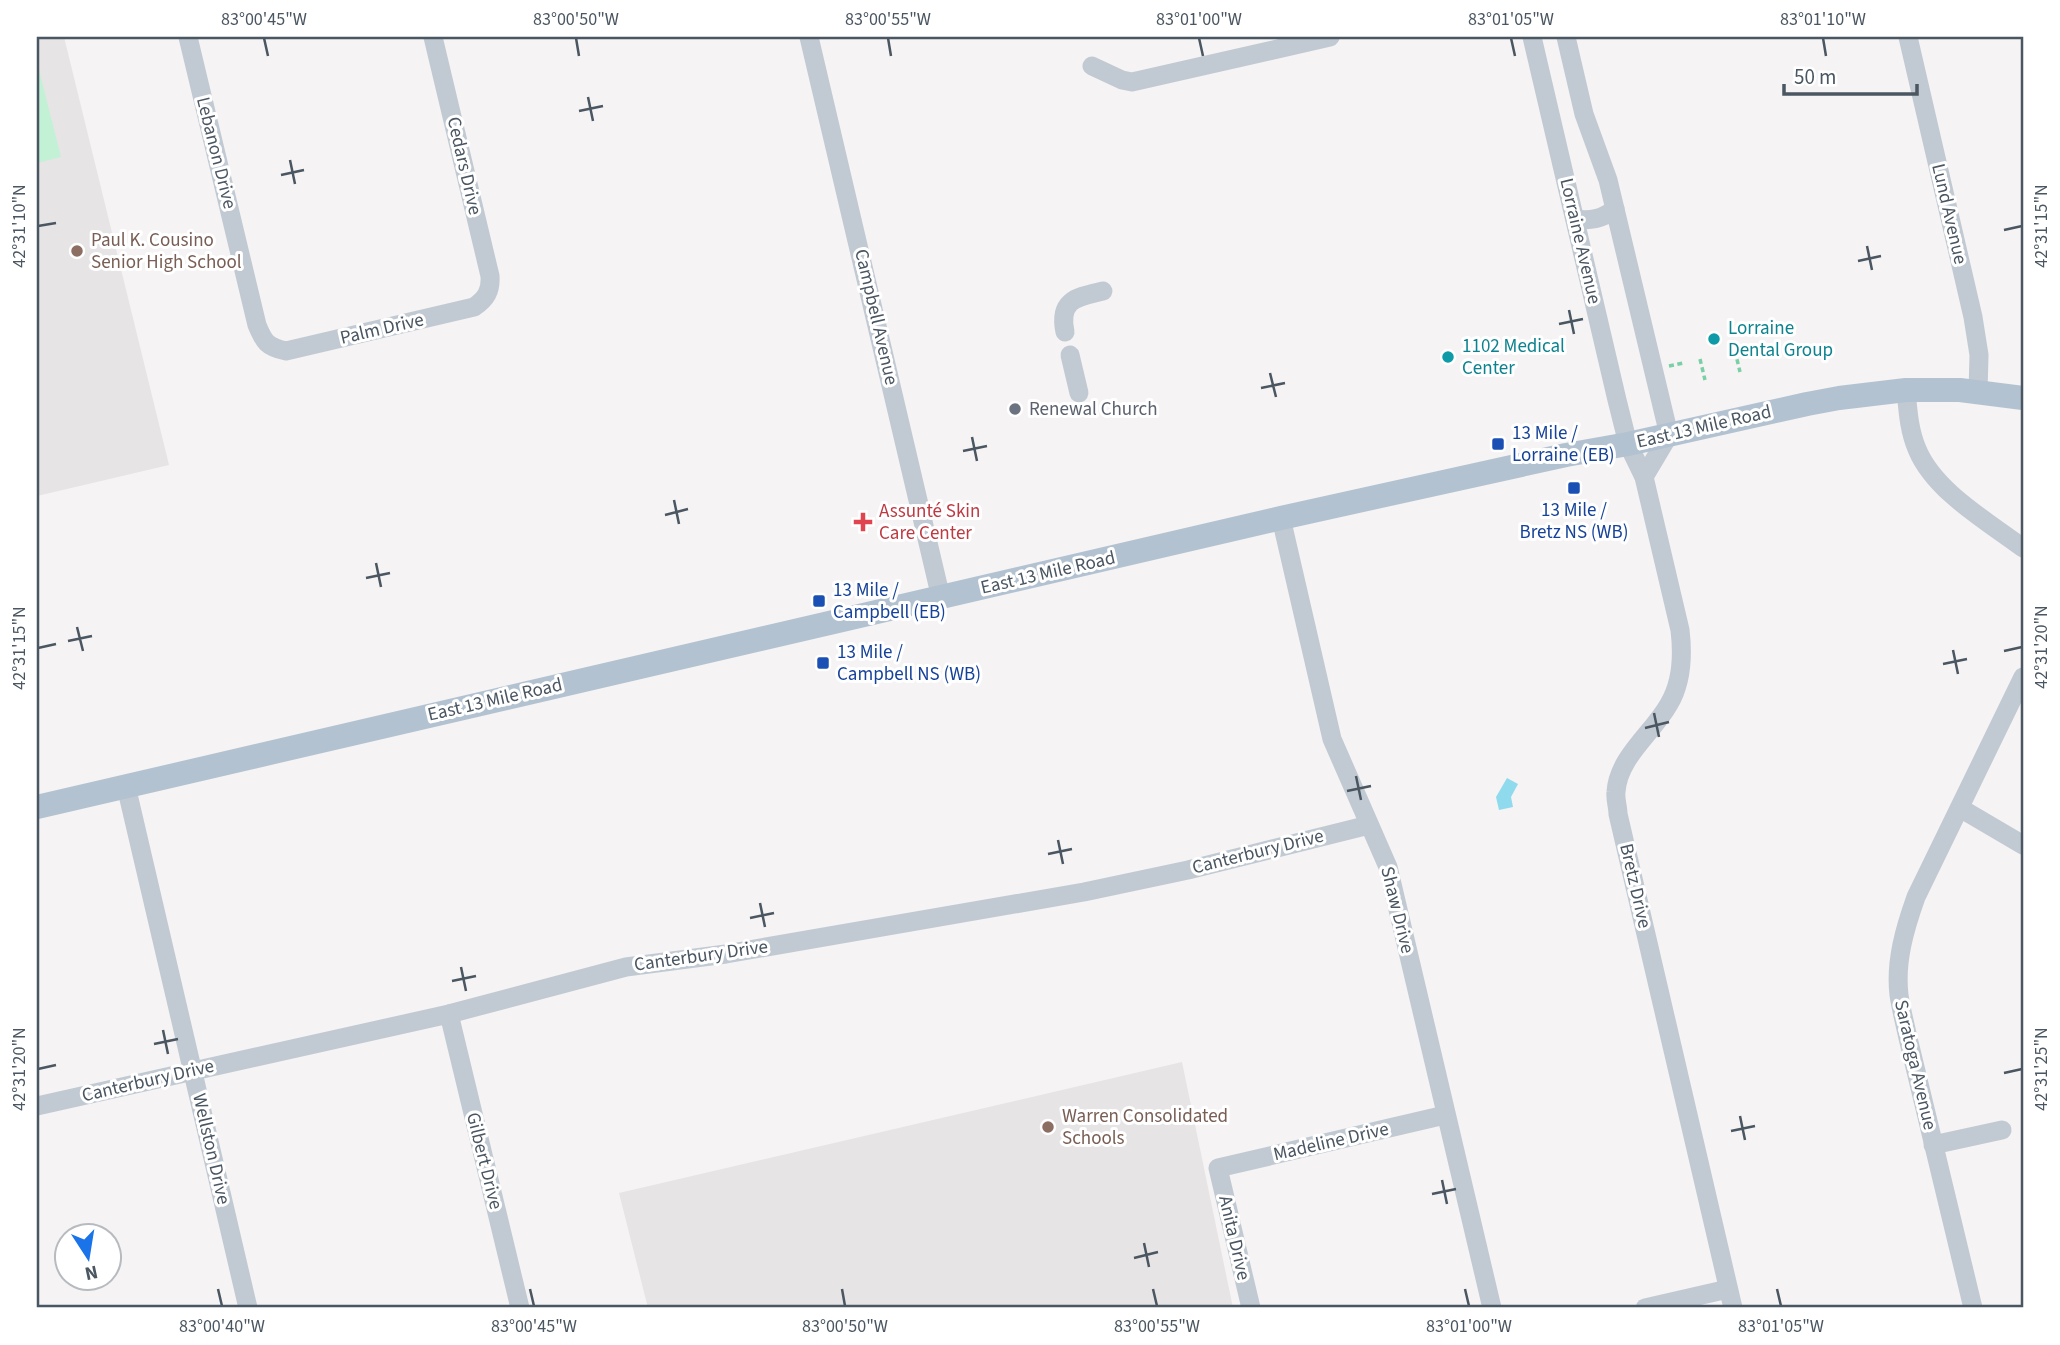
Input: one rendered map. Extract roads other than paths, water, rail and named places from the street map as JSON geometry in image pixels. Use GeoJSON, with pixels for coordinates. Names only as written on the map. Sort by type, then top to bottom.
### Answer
{"type":"FeatureCollection","features":[{"type":"Feature","properties":{"kind":"main road","name":"East 13 Mile Road"},"geometry":{"type":"LineString","coordinates":[[37,807],[1281,518],[1807,404],[1906,390],[1960,390],[2023,398]]}},
{"type":"Feature","properties":{"kind":"street","name":"Lebanon Drive"},"geometry":{"type":"LineString","coordinates":[[188,37],[257,324],[271,348]]}},
{"type":"Feature","properties":{"kind":"street","name":"Cedars Drive"},"geometry":{"type":"LineString","coordinates":[[433,37],[490,276],[491,285],[487,295]]}},
{"type":"Feature","properties":{"kind":"street","name":"Campbell Avenue"},"geometry":{"type":"LineString","coordinates":[[809,37],[942,598]]}},
{"type":"Feature","properties":{"kind":"street"},"geometry":{"type":"LineString","coordinates":[[1092,66],[1132,82],[1330,37]]}},
{"type":"Feature","properties":{"kind":"street","name":"Lorraine Avenue"},"geometry":{"type":"LineString","coordinates":[[1532,37],[1628,444]]}},
{"type":"Feature","properties":{"kind":"street"},"geometry":{"type":"LineString","coordinates":[[1566,37],[1584,114],[1603,163],[1615,209],[1669,435],[1644,477]]}},
{"type":"Feature","properties":{"kind":"street","name":"Lund Avenue"},"geometry":{"type":"LineString","coordinates":[[1908,37],[1973,317],[1979,355],[1978,392]]}},
{"type":"Feature","properties":{"kind":"street"},"geometry":{"type":"LineString","coordinates":[[1575,219],[1598,219],[1615,209]]}},
{"type":"Feature","properties":{"kind":"street"},"geometry":{"type":"LineString","coordinates":[[1065,332],[1063,315],[1070,301],[1103,291]]}},
{"type":"Feature","properties":{"kind":"street","name":"Palm Drive"},"geometry":{"type":"LineString","coordinates":[[271,348],[286,351],[474,307],[487,295]]}},
{"type":"Feature","properties":{"kind":"street"},"geometry":{"type":"LineString","coordinates":[[1070,355],[1079,393]]}},
{"type":"Feature","properties":{"kind":"street"},"geometry":{"type":"LineString","coordinates":[[1906,390],[1912,436],[1934,479],[2023,548]]}},
{"type":"Feature","properties":{"kind":"street","name":"Bretz Drive"},"geometry":{"type":"LineString","coordinates":[[1628,444],[1644,477],[1676,609],[1682,649],[1680,673],[1671,702],[1627,760],[1619,778],[1616,793],[1618,814],[1730,1299]]}},
{"type":"Feature","properties":{"kind":"street","name":"Shaw Drive"},"geometry":{"type":"LineString","coordinates":[[1281,518],[1332,739],[1388,867],[1492,1308]]}},
{"type":"Feature","properties":{"kind":"street","name":"Saratoga Avenue"},"geometry":{"type":"LineString","coordinates":[[1973,1308],[1899,994],[1899,962],[1916,897],[2023,677]]}},
{"type":"Feature","properties":{"kind":"street","name":"Wellston Drive"},"geometry":{"type":"LineString","coordinates":[[126,786],[248,1308]]}},
{"type":"Feature","properties":{"kind":"street"},"geometry":{"type":"LineString","coordinates":[[1960,808],[2023,845]]}},
{"type":"Feature","properties":{"kind":"street","name":"Canterbury Drive"},"geometry":{"type":"LineString","coordinates":[[37,1106],[449,1014],[625,967],[726,954],[1084,892],[1188,870],[1368,825]]}},
{"type":"Feature","properties":{"kind":"street","name":"Gilbert Drive"},"geometry":{"type":"LineString","coordinates":[[449,1014],[520,1308]]}},
{"type":"Feature","properties":{"kind":"street","name":"Madeline Drive"},"geometry":{"type":"LineString","coordinates":[[1218,1168],[1445,1115]]}},
{"type":"Feature","properties":{"kind":"street"},"geometry":{"type":"LineString","coordinates":[[1933,1145],[2002,1130]]}},
{"type":"Feature","properties":{"kind":"street","name":"Anita Drive"},"geometry":{"type":"LineString","coordinates":[[1218,1168],[1251,1308]]}},
{"type":"Feature","properties":{"kind":"street"},"geometry":{"type":"LineString","coordinates":[[1645,1308],[1730,1299]]}},
{"type":"Feature","properties":{"kind":"water"},"geometry":{"type":"Polygon","coordinates":[[[1507,778],[1518,784],[1511,797],[1513,807],[1499,810],[1496,797],[1507,778]]]}},
{"type":"Feature","properties":{"kind":"place","name":"Paul K. Cousino Senior High School"},"geometry":{"type":"Point","coordinates":[77,251]}},
{"type":"Feature","properties":{"kind":"place","name":"Lorraine Dental Group"},"geometry":{"type":"Point","coordinates":[1714,339]}},
{"type":"Feature","properties":{"kind":"place","name":"1102 Medical Center"},"geometry":{"type":"Point","coordinates":[1448,357]}},
{"type":"Feature","properties":{"kind":"place","name":"Renewal Church"},"geometry":{"type":"Point","coordinates":[1015,409]}},
{"type":"Feature","properties":{"kind":"place","name":"13 Mile / Lorraine (EB)"},"geometry":{"type":"Point","coordinates":[1498,444]}},
{"type":"Feature","properties":{"kind":"place","name":"13 Mile / Bretz NS (WB)"},"geometry":{"type":"Point","coordinates":[1574,488]}},
{"type":"Feature","properties":{"kind":"place","name":"Assunté Skin Care Center"},"geometry":{"type":"Point","coordinates":[863,522]}},
{"type":"Feature","properties":{"kind":"place","name":"13 Mile / Campbell (EB)"},"geometry":{"type":"Point","coordinates":[819,601]}},
{"type":"Feature","properties":{"kind":"place","name":"13 Mile / Campbell NS (WB)"},"geometry":{"type":"Point","coordinates":[823,663]}},
{"type":"Feature","properties":{"kind":"place","name":"Warren Consolidated Schools"},"geometry":{"type":"Point","coordinates":[1048,1127]}}]}
